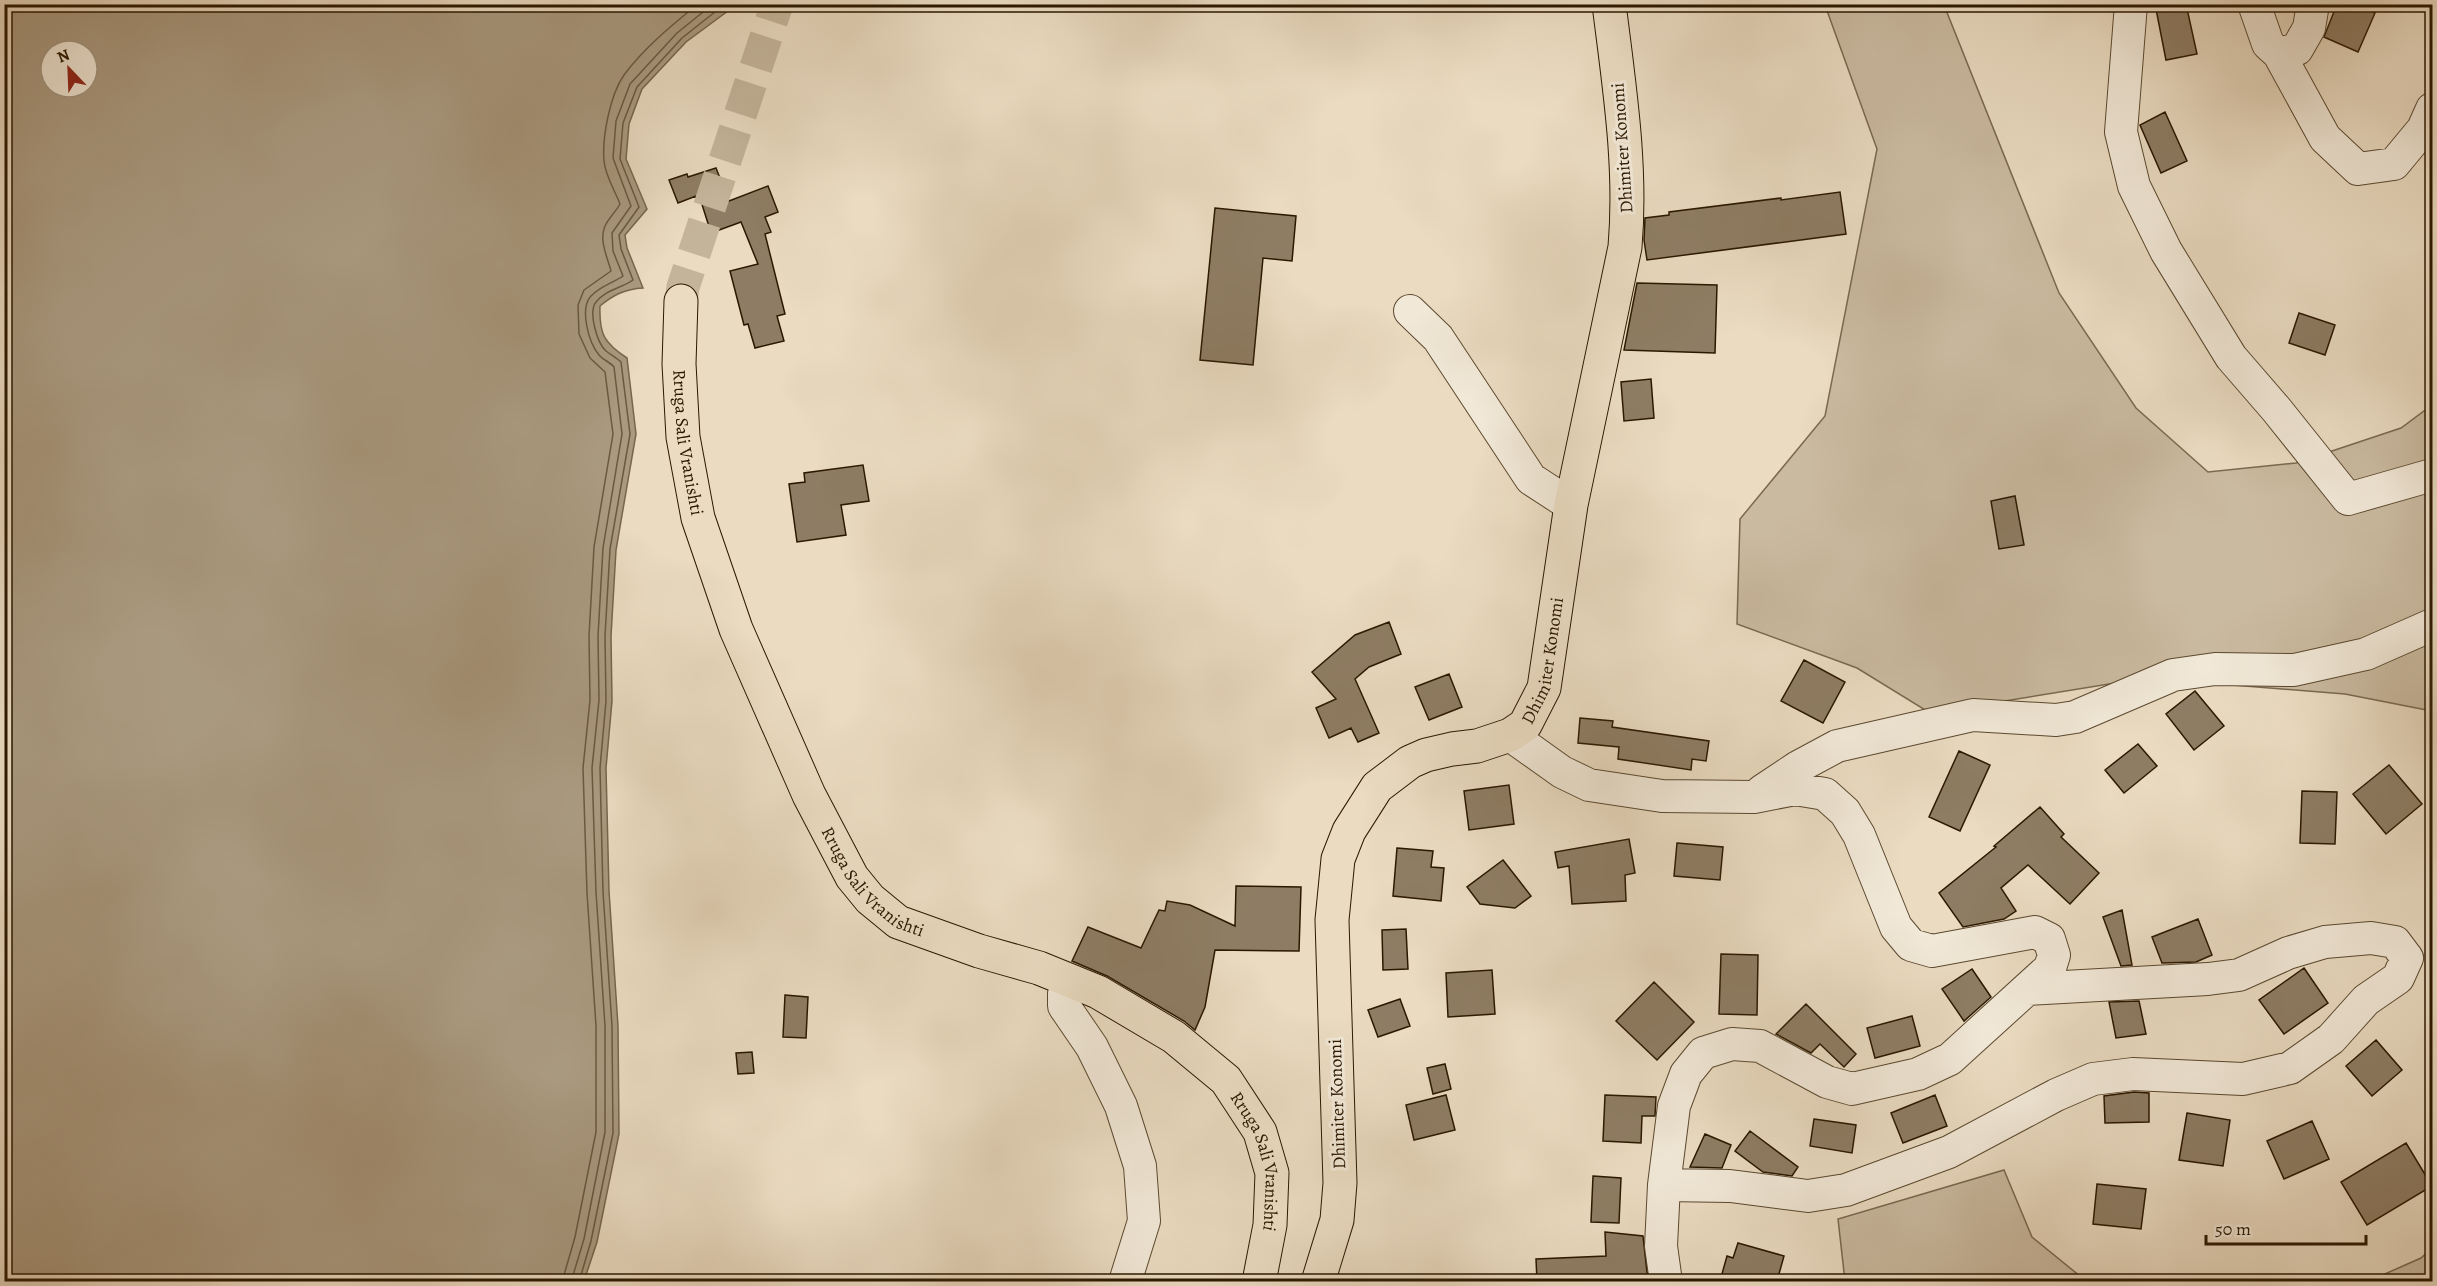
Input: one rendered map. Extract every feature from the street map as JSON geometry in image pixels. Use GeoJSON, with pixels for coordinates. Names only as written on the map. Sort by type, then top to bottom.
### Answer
{"type":"FeatureCollection","features":[{"type":"Feature","properties":{"kind":"main road","name":"Dhimiter Konomi"},"geometry":{"type":"LineString","coordinates":[[1318,1281],[1337,1220],[1340,1184],[1332,920],[1338,859],[1362,807],[1377,787],[1410,762],[1426,755],[1452,748],[1477,746],[1510,735],[1525,725],[1544,688],[1571,505],[1625,247],[1629,204],[1609,4]]}},
{"type":"Feature","properties":{"kind":"main road","name":"Rruga Sali Vranishti"},"geometry":{"type":"LineString","coordinates":[[681,301],[679,364],[683,437],[698,518],[741,639],[809,795],[852,877],[870,899],[898,922],[1098,992],[1174,1037],[1226,1080],[1260,1132],[1272,1173],[1270,1225],[1259,1281]]}},
{"type":"Feature","properties":{"kind":"street"},"geometry":{"type":"LineString","coordinates":[[2131,4],[2121,132],[2134,186],[2166,250],[2231,357],[2348,499],[2433,475]]}},
{"type":"Feature","properties":{"kind":"street"},"geometry":{"type":"LineString","coordinates":[[2254,4],[2268,44],[2279,54],[2325,138],[2358,169],[2394,164],[2423,129],[2433,109]]}},
{"type":"Feature","properties":{"kind":"street"},"geometry":{"type":"LineString","coordinates":[[2279,54],[2297,49],[2308,28],[2313,4]]}},
{"type":"Feature","properties":{"kind":"street"},"geometry":{"type":"LineString","coordinates":[[1410,311],[1438,338],[1531,479],[1571,505]]}},
{"type":"Feature","properties":{"kind":"street"},"geometry":{"type":"LineString","coordinates":[[1754,797],[1798,767],[1837,746],[1972,715],[2056,720],[2075,717],[2173,675],[2215,669],[2294,670],[2366,654],[2433,625]]}},
{"type":"Feature","properties":{"kind":"street"},"geometry":{"type":"LineString","coordinates":[[1510,735],[1562,772],[1589,785],[1662,796],[1754,797],[1795,789],[1825,794],[1845,812],[1859,835],[1896,927],[1911,945],[1932,951],[2035,932],[2049,939],[2054,955],[2050,968],[1950,1059],[1918,1074],[1851,1089],[1827,1082],[1761,1046],[1732,1044],[1703,1053],[1686,1074],[1674,1106],[1664,1185],[1661,1246],[1666,1281]]}},
{"type":"Feature","properties":{"kind":"street"},"geometry":{"type":"LineString","coordinates":[[1664,1185],[1730,1186],[1809,1196],[1846,1190],[1949,1152],[2056,1095],[2093,1079],[2133,1074],[2243,1079],[2290,1068],[2331,1039],[2366,1000],[2398,978],[2407,958],[2395,942],[2372,938],[2325,942],[2288,953],[2239,975],[2208,979],[2027,988]]}},
{"type":"Feature","properties":{"kind":"street"},"geometry":{"type":"LineString","coordinates":[[1068,980],[1064,994],[1064,1006],[1092,1047],[1121,1106],[1140,1166],[1144,1221],[1125,1281]]}},
{"type":"Feature","properties":{"kind":"shaded area"},"geometry":{"type":"Polygon","coordinates":[[[1825,5],[1944,5],[2059,293],[2136,408],[2208,472],[2296,463],[2401,428],[2432,405],[2432,711],[2345,694],[2146,678],[1930,713],[1857,668],[1737,624],[1740,519],[1825,416],[1877,149],[1825,5]]]}},
{"type":"Feature","properties":{"kind":"shaded area"},"geometry":{"type":"Polygon","coordinates":[[[2004,1170],[2032,1237],[2086,1281],[1845,1281],[1838,1219],[2004,1170]]]}},
{"type":"Feature","properties":{"kind":"shaded area"},"geometry":{"type":"Polygon","coordinates":[[[2432,1248],[2432,1281],[2369,1281],[2421,1258],[2432,1248]]]}},
{"type":"Feature","properties":{"kind":"water"},"geometry":{"type":"Polygon","coordinates":[[[5,4],[736,5],[686,42],[642,89],[629,124],[626,159],[647,209],[625,235],[627,248],[643,288],[620,293],[600,306],[604,337],[627,358],[636,434],[616,550],[611,636],[612,701],[606,768],[609,891],[618,1026],[619,1134],[597,1242],[584,1281],[5,1281],[5,4]]]}},
{"type":"Feature","properties":{"kind":"building"},"geometry":{"type":"Polygon","coordinates":[[[2155,4],[2186,4],[2197,54],[2166,60],[2155,4]]]}},
{"type":"Feature","properties":{"kind":"building"},"geometry":{"type":"Polygon","coordinates":[[[2337,4],[2355,4],[2375,13],[2358,52],[2324,37],[2337,4]]]}},
{"type":"Feature","properties":{"kind":"building"},"geometry":{"type":"Polygon","coordinates":[[[2165,112],[2187,161],[2161,173],[2140,125],[2165,112]]]}},
{"type":"Feature","properties":{"kind":"building"},"geometry":{"type":"Polygon","coordinates":[[[716,168],[729,201],[768,186],[778,212],[765,217],[771,232],[765,234],[785,314],[777,316],[784,341],[755,348],[748,324],[744,325],[730,271],[758,264],[741,222],[711,233],[700,198],[697,199],[696,196],[678,203],[669,180],[716,168]]]}},
{"type":"Feature","properties":{"kind":"building"},"geometry":{"type":"Polygon","coordinates":[[[1840,192],[1846,234],[1647,260],[1644,240],[1645,218],[1669,215],[1669,212],[1840,192]]]}},
{"type":"Feature","properties":{"kind":"building"},"geometry":{"type":"Polygon","coordinates":[[[1215,208],[1296,216],[1292,261],[1263,258],[1253,365],[1200,360],[1215,208]]]}},
{"type":"Feature","properties":{"kind":"building"},"geometry":{"type":"Polygon","coordinates":[[[1637,283],[1717,285],[1715,353],[1624,350],[1637,283]]]}},
{"type":"Feature","properties":{"kind":"building"},"geometry":{"type":"Polygon","coordinates":[[[2299,313],[2335,325],[2325,355],[2289,343],[2299,313]]]}},
{"type":"Feature","properties":{"kind":"building"},"geometry":{"type":"Polygon","coordinates":[[[1651,379],[1654,418],[1624,421],[1621,382],[1651,379]]]}},
{"type":"Feature","properties":{"kind":"building"},"geometry":{"type":"Polygon","coordinates":[[[863,465],[869,501],[841,505],[846,535],[797,542],[789,484],[805,482],[804,473],[863,465]]]}},
{"type":"Feature","properties":{"kind":"building"},"geometry":{"type":"Polygon","coordinates":[[[2015,496],[2024,545],[1999,549],[1991,501],[2015,496]]]}},
{"type":"Feature","properties":{"kind":"building"},"geometry":{"type":"Polygon","coordinates":[[[1389,622],[1401,654],[1369,667],[1355,679],[1379,733],[1358,742],[1351,728],[1329,738],[1316,708],[1336,699],[1312,672],[1355,635],[1389,622]]]}},
{"type":"Feature","properties":{"kind":"building"},"geometry":{"type":"Polygon","coordinates":[[[1804,660],[1845,682],[1823,723],[1781,701],[1804,660]]]}},
{"type":"Feature","properties":{"kind":"building"},"geometry":{"type":"Polygon","coordinates":[[[1449,674],[1462,707],[1429,720],[1415,687],[1449,674]]]}},
{"type":"Feature","properties":{"kind":"building"},"geometry":{"type":"Polygon","coordinates":[[[2195,691],[2224,726],[2194,750],[2166,714],[2195,691]]]}},
{"type":"Feature","properties":{"kind":"building"},"geometry":{"type":"Polygon","coordinates":[[[1580,718],[1613,721],[1612,727],[1709,741],[1706,761],[1692,759],[1691,770],[1618,759],[1619,747],[1578,743],[1580,718]]]}},
{"type":"Feature","properties":{"kind":"building"},"geometry":{"type":"Polygon","coordinates":[[[2138,744],[2157,766],[2124,793],[2105,770],[2138,744]]]}},
{"type":"Feature","properties":{"kind":"building"},"geometry":{"type":"Polygon","coordinates":[[[1959,751],[1990,765],[1960,831],[1929,817],[1959,751]]]}},
{"type":"Feature","properties":{"kind":"building"},"geometry":{"type":"Polygon","coordinates":[[[2389,765],[2422,804],[2386,834],[2353,794],[2389,765]]]}},
{"type":"Feature","properties":{"kind":"building"},"geometry":{"type":"Polygon","coordinates":[[[1509,785],[1514,824],[1469,830],[1464,791],[1509,785]]]}},
{"type":"Feature","properties":{"kind":"building"},"geometry":{"type":"Polygon","coordinates":[[[2302,791],[2337,792],[2335,844],[2300,843],[2302,791]]]}},
{"type":"Feature","properties":{"kind":"building"},"geometry":{"type":"Polygon","coordinates":[[[2040,807],[2064,834],[2061,837],[2099,873],[2070,904],[2028,865],[2001,888],[2016,911],[2004,919],[1963,927],[1939,893],[1996,847],[1994,846],[2040,807]]]}},
{"type":"Feature","properties":{"kind":"building"},"geometry":{"type":"Polygon","coordinates":[[[1629,839],[1635,873],[1625,875],[1626,901],[1572,904],[1569,866],[1558,868],[1555,852],[1629,839]]]}},
{"type":"Feature","properties":{"kind":"building"},"geometry":{"type":"Polygon","coordinates":[[[1677,843],[1723,847],[1720,880],[1674,876],[1677,843]]]}},
{"type":"Feature","properties":{"kind":"building"},"geometry":{"type":"Polygon","coordinates":[[[1397,848],[1433,851],[1431,867],[1444,868],[1441,901],[1393,896],[1397,848]]]}},
{"type":"Feature","properties":{"kind":"building"},"geometry":{"type":"Polygon","coordinates":[[[1503,860],[1531,896],[1515,908],[1480,904],[1467,887],[1503,860]]]}},
{"type":"Feature","properties":{"kind":"building"},"geometry":{"type":"Polygon","coordinates":[[[1236,886],[1301,887],[1299,951],[1215,950],[1205,1007],[1195,1030],[1184,1021],[1107,976],[1072,961],[1088,927],[1141,948],[1159,910],[1165,911],[1167,901],[1190,905],[1235,926],[1236,886]]]}},
{"type":"Feature","properties":{"kind":"building"},"geometry":{"type":"Polygon","coordinates":[[[2122,910],[2132,965],[2121,966],[2103,917],[2122,910]]]}},
{"type":"Feature","properties":{"kind":"building"},"geometry":{"type":"Polygon","coordinates":[[[2198,919],[2212,955],[2196,962],[2162,963],[2152,937],[2198,919]]]}},
{"type":"Feature","properties":{"kind":"building"},"geometry":{"type":"Polygon","coordinates":[[[1406,929],[1408,969],[1383,970],[1382,930],[1406,929]]]}},
{"type":"Feature","properties":{"kind":"building"},"geometry":{"type":"Polygon","coordinates":[[[1721,954],[1758,955],[1757,1015],[1719,1014],[1721,954]]]}},
{"type":"Feature","properties":{"kind":"building"},"geometry":{"type":"Polygon","coordinates":[[[2304,968],[2328,1003],[2284,1034],[2259,1000],[2304,968]]]}},
{"type":"Feature","properties":{"kind":"building"},"geometry":{"type":"Polygon","coordinates":[[[1972,969],[1991,997],[1964,1021],[1942,989],[1972,969]]]}},
{"type":"Feature","properties":{"kind":"building"},"geometry":{"type":"Polygon","coordinates":[[[1492,970],[1495,1014],[1448,1017],[1446,973],[1492,970]]]}},
{"type":"Feature","properties":{"kind":"building"},"geometry":{"type":"Polygon","coordinates":[[[1654,982],[1694,1022],[1657,1060],[1616,1021],[1654,982]]]}},
{"type":"Feature","properties":{"kind":"building"},"geometry":{"type":"Polygon","coordinates":[[[785,995],[808,997],[806,1038],[783,1037],[785,995]]]}},
{"type":"Feature","properties":{"kind":"building"},"geometry":{"type":"Polygon","coordinates":[[[1400,999],[1410,1026],[1378,1037],[1368,1010],[1400,999]]]}},
{"type":"Feature","properties":{"kind":"building"},"geometry":{"type":"Polygon","coordinates":[[[2139,1001],[2146,1034],[2116,1038],[2109,1002],[2139,1001]]]}},
{"type":"Feature","properties":{"kind":"building"},"geometry":{"type":"Polygon","coordinates":[[[1806,1004],[1856,1054],[1844,1067],[1820,1044],[1811,1053],[1776,1034],[1806,1004]]]}},
{"type":"Feature","properties":{"kind":"building"},"geometry":{"type":"Polygon","coordinates":[[[1912,1016],[1920,1046],[1875,1058],[1867,1028],[1912,1016]]]}},
{"type":"Feature","properties":{"kind":"building"},"geometry":{"type":"Polygon","coordinates":[[[2376,1040],[2402,1070],[2372,1096],[2346,1066],[2376,1040]]]}},
{"type":"Feature","properties":{"kind":"building"},"geometry":{"type":"Polygon","coordinates":[[[752,1052],[754,1073],[738,1074],[736,1053],[752,1052]]]}},
{"type":"Feature","properties":{"kind":"building"},"geometry":{"type":"Polygon","coordinates":[[[1445,1064],[1451,1089],[1433,1094],[1427,1068],[1445,1064]]]}},
{"type":"Feature","properties":{"kind":"building"},"geometry":{"type":"Polygon","coordinates":[[[2134,1092],[2149,1093],[2149,1122],[2105,1123],[2104,1096],[2134,1092]]]}},
{"type":"Feature","properties":{"kind":"building"},"geometry":{"type":"Polygon","coordinates":[[[1446,1095],[1455,1130],[1414,1140],[1406,1105],[1446,1095]]]}},
{"type":"Feature","properties":{"kind":"building"},"geometry":{"type":"Polygon","coordinates":[[[1605,1095],[1656,1097],[1655,1116],[1642,1116],[1641,1143],[1603,1141],[1605,1095]]]}},
{"type":"Feature","properties":{"kind":"building"},"geometry":{"type":"Polygon","coordinates":[[[1935,1095],[1947,1126],[1903,1143],[1891,1113],[1935,1095]]]}},
{"type":"Feature","properties":{"kind":"building"},"geometry":{"type":"Polygon","coordinates":[[[2187,1113],[2230,1120],[2223,1166],[2179,1160],[2187,1113]]]}},
{"type":"Feature","properties":{"kind":"building"},"geometry":{"type":"Polygon","coordinates":[[[1814,1119],[1856,1125],[1852,1153],[1810,1146],[1814,1119]]]}},
{"type":"Feature","properties":{"kind":"building"},"geometry":{"type":"Polygon","coordinates":[[[2312,1121],[2329,1159],[2284,1179],[2267,1141],[2312,1121]]]}},
{"type":"Feature","properties":{"kind":"building"},"geometry":{"type":"Polygon","coordinates":[[[1750,1131],[1798,1167],[1792,1176],[1763,1172],[1735,1151],[1750,1131]]]}},
{"type":"Feature","properties":{"kind":"building"},"geometry":{"type":"Polygon","coordinates":[[[1705,1134],[1731,1145],[1722,1168],[1690,1167],[1705,1134]]]}},
{"type":"Feature","properties":{"kind":"building"},"geometry":{"type":"Polygon","coordinates":[[[2406,1143],[2432,1186],[2367,1225],[2341,1182],[2406,1143]]]}},
{"type":"Feature","properties":{"kind":"building"},"geometry":{"type":"Polygon","coordinates":[[[1593,1176],[1621,1178],[1619,1223],[1591,1222],[1593,1176]]]}},
{"type":"Feature","properties":{"kind":"building"},"geometry":{"type":"Polygon","coordinates":[[[2097,1184],[2146,1189],[2141,1229],[2093,1224],[2097,1184]]]}},
{"type":"Feature","properties":{"kind":"building"},"geometry":{"type":"Polygon","coordinates":[[[1605,1232],[1643,1236],[1648,1281],[1537,1281],[1536,1259],[1606,1256],[1605,1232]]]}},
{"type":"Feature","properties":{"kind":"building"},"geometry":{"type":"Polygon","coordinates":[[[1738,1243],[1784,1256],[1777,1281],[1720,1281],[1727,1256],[1733,1258],[1738,1243]]]}},
{"type":"Feature","properties":{"kind":"tunnel"},"geometry":{"type":"LineString","coordinates":[[681,301],[683,287],[777,4]]}}]}
